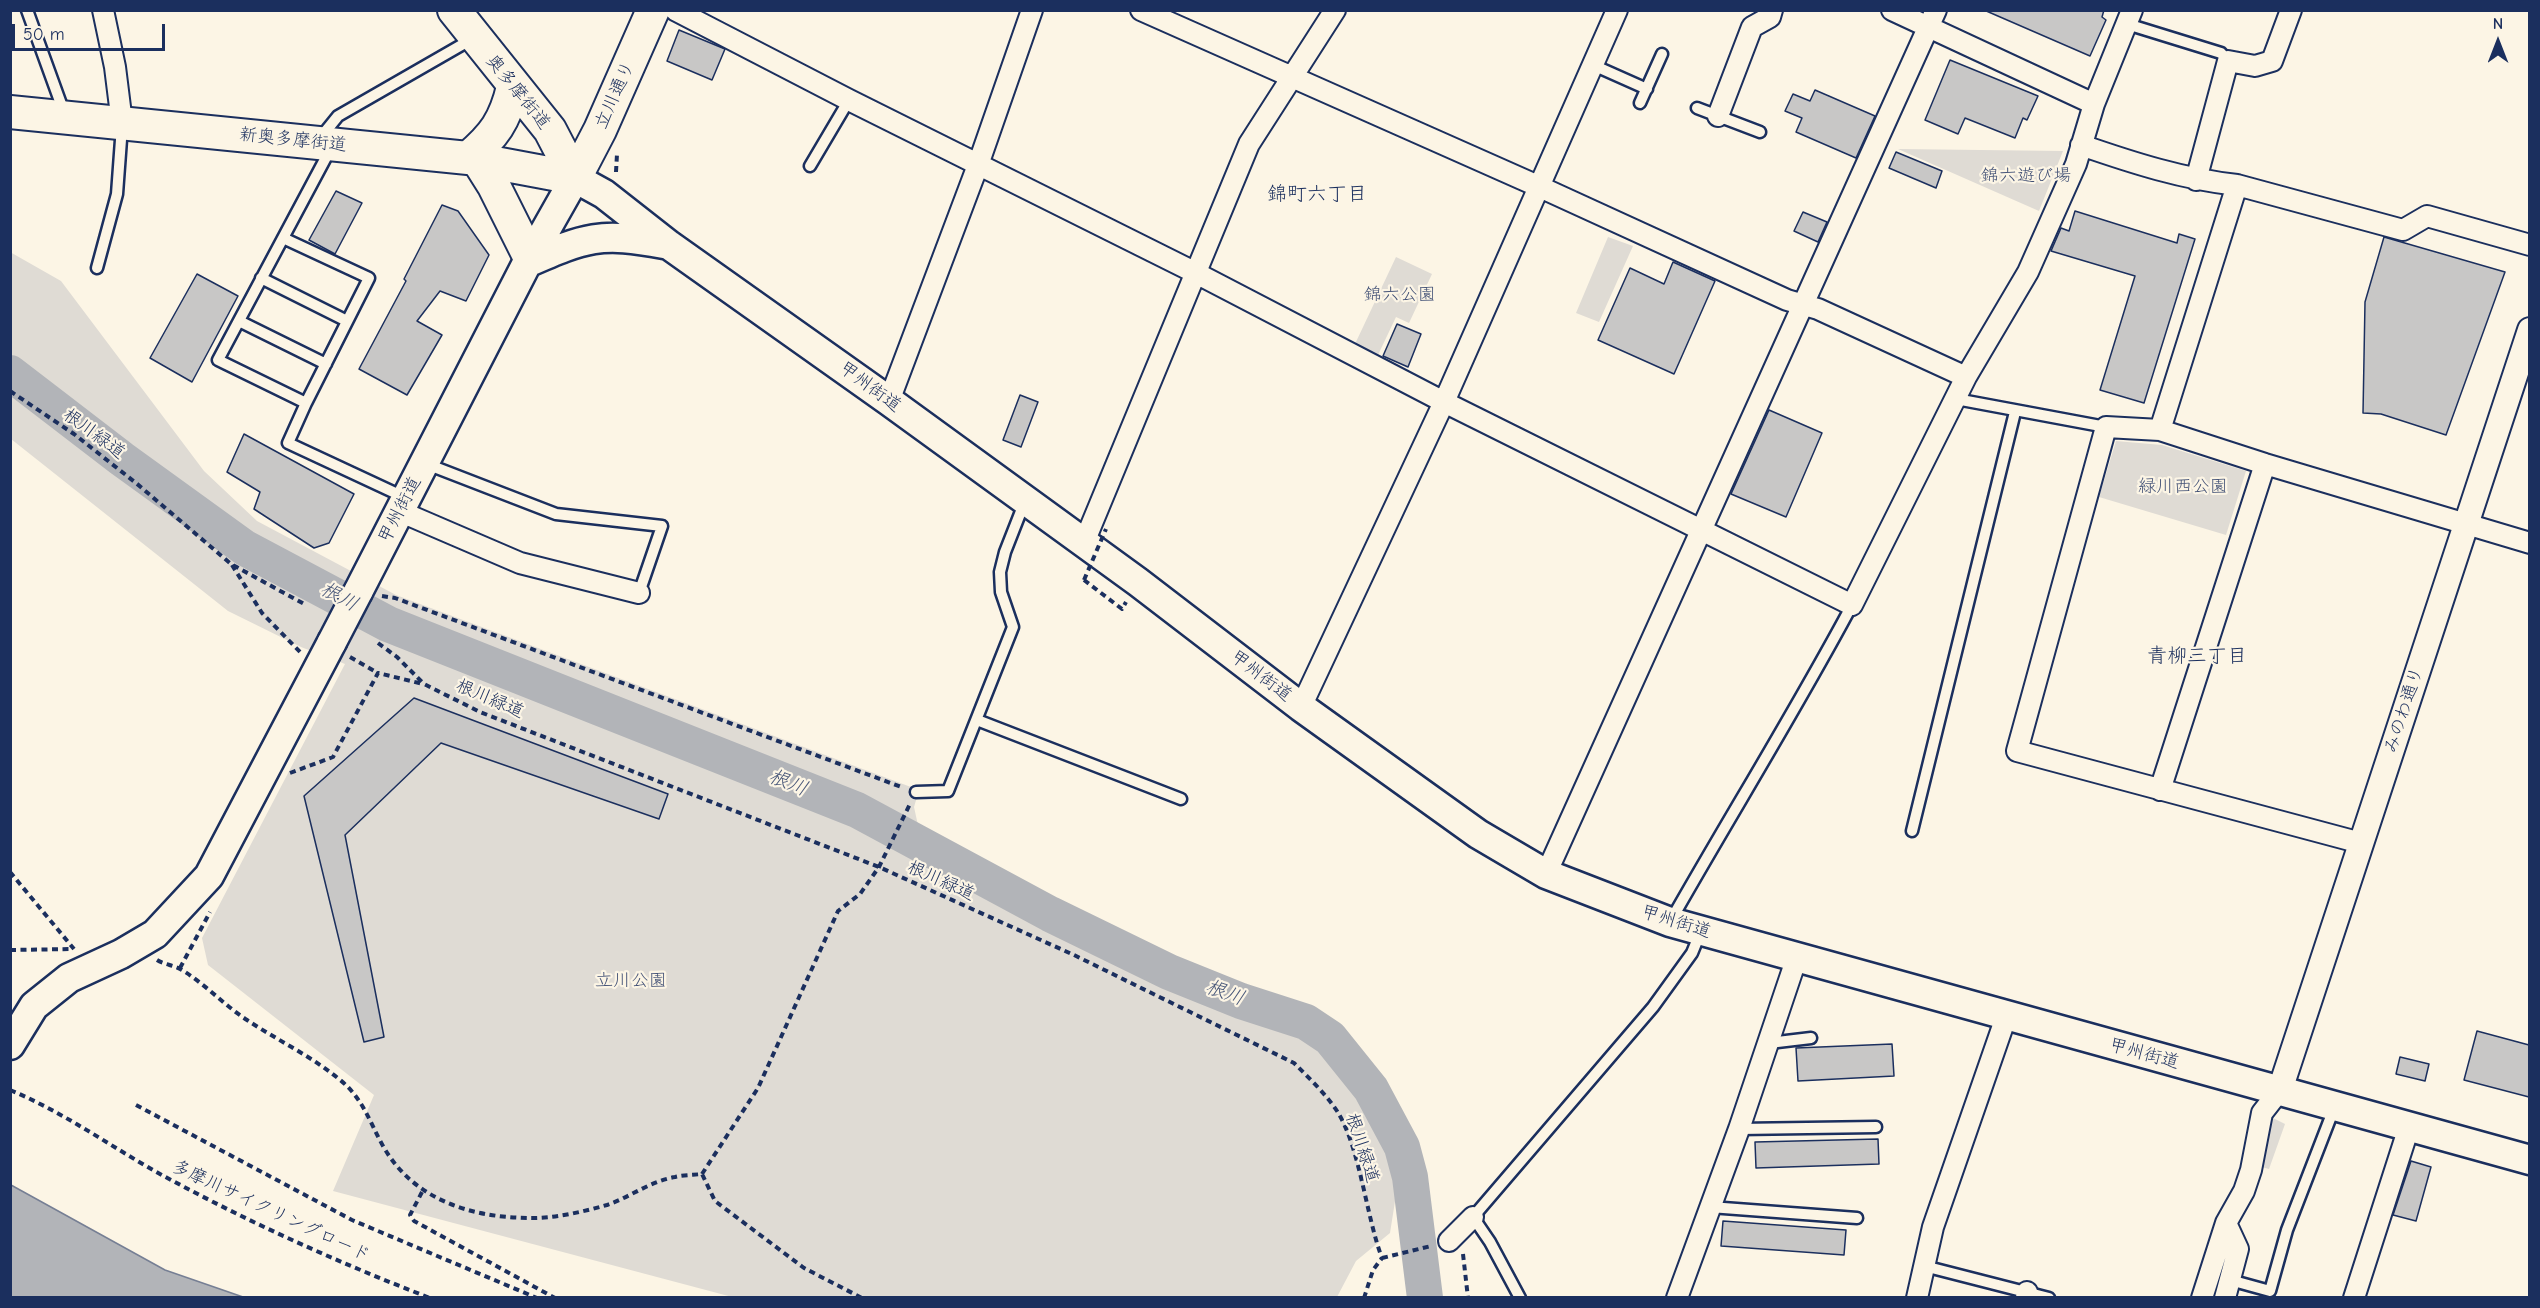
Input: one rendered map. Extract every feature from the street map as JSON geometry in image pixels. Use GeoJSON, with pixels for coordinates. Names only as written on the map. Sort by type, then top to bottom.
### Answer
{"type":"FeatureCollection","features":[{"type":"Feature","properties":{"kind":"main road","name":"奥多摩街道"},"geometry":{"type":"LineString","coordinates":[[454,10],[513,87],[550,130],[575,178]]}},
{"type":"Feature","properties":{"kind":"main road","name":"立川通り"},"geometry":{"type":"LineString","coordinates":[[575,178],[600,130],[653,10]]}},
{"type":"Feature","properties":{"kind":"main road"},"geometry":{"type":"LineString","coordinates":[[513,87],[508,110],[491,139],[472,159],[494,186],[529,261],[581,240],[603,236],[633,238],[669,245]]}},
{"type":"Feature","properties":{"kind":"main road","name":"新奥多摩街道"},"geometry":{"type":"LineString","coordinates":[[10,112],[472,159],[575,178]]}},
{"type":"Feature","properties":{"kind":"main road","name":"甲州街道"},"geometry":{"type":"LineString","coordinates":[[10,1045],[34,1005],[69,978],[121,954],[155,934],[209,876],[316,669],[338,648],[371,592],[403,505],[529,261],[575,178],[604,194],[669,245],[890,401],[1083,545],[1138,582],[1301,706],[1478,834],[1546,874],[1670,922],[2006,1017],[2280,1090],[2529,1160]]}},
{"type":"Feature","properties":{"kind":"street"},"geometry":{"type":"LineString","coordinates":[[103,10],[115,67],[122,123]]}},
{"type":"Feature","properties":{"kind":"street"},"geometry":{"type":"LineString","coordinates":[[675,10],[849,100],[1194,272],[1444,402],[1852,605],[1966,377],[2028,272],[2076,164],[2094,104],[2129,17]]}},
{"type":"Feature","properties":{"kind":"street"},"geometry":{"type":"LineString","coordinates":[[890,401],[978,165],[1032,10]]}},
{"type":"Feature","properties":{"kind":"street"},"geometry":{"type":"LineString","coordinates":[[1141,10],[1540,187],[1787,300],[1818,309],[1966,377]]}},
{"type":"Feature","properties":{"kind":"street"},"geometry":{"type":"LineString","coordinates":[[1083,545],[1113,477],[1194,272],[1249,144],[1335,10]]}},
{"type":"Feature","properties":{"kind":"street"},"geometry":{"type":"LineString","coordinates":[[1301,706],[1444,402],[1617,10]]}},
{"type":"Feature","properties":{"kind":"street"},"geometry":{"type":"LineString","coordinates":[[1718,116],[1752,27],[1770,17],[1772,10]]}},
{"type":"Feature","properties":{"kind":"street"},"geometry":{"type":"LineString","coordinates":[[1892,10],[1932,19],[2094,104]]}},
{"type":"Feature","properties":{"kind":"street"},"geometry":{"type":"LineString","coordinates":[[2196,180],[2228,61],[2255,66],[2272,61],[2291,10]]}},
{"type":"Feature","properties":{"kind":"street"},"geometry":{"type":"LineString","coordinates":[[1546,874],[1932,19]]}},
{"type":"Feature","properties":{"kind":"street"},"geometry":{"type":"LineString","coordinates":[[2081,145],[2142,166],[2196,180],[2237,185],[2403,230],[2427,216],[2529,245]]}},
{"type":"Feature","properties":{"kind":"street"},"geometry":{"type":"LineString","coordinates":[[2160,430],[2237,185]]}},
{"type":"Feature","properties":{"kind":"street","name":"みのわ通り"},"geometry":{"type":"LineString","coordinates":[[2280,1090],[2529,330]]}},
{"type":"Feature","properties":{"kind":"street"},"geometry":{"type":"LineString","coordinates":[[2361,843],[2017,751],[2106,427],[2160,430],[2529,543]]}},
{"type":"Feature","properties":{"kind":"street"},"geometry":{"type":"LineString","coordinates":[[2160,790],[2265,464]]}},
{"type":"Feature","properties":{"kind":"street"},"geometry":{"type":"LineString","coordinates":[[403,505],[520,563],[639,593]]}},
{"type":"Feature","properties":{"kind":"street"},"geometry":{"type":"LineString","coordinates":[[1677,1298],[1739,1129],[1797,957]]}},
{"type":"Feature","properties":{"kind":"street"},"geometry":{"type":"LineString","coordinates":[[1917,1298],[1933,1227],[2006,1017]]}},
{"type":"Feature","properties":{"kind":"street"},"geometry":{"type":"LineString","coordinates":[[2202,1298],[2226,1223],[2244,1191],[2262,1113],[2280,1090]]}},
{"type":"Feature","properties":{"kind":"street"},"geometry":{"type":"LineString","coordinates":[[2354,1298],[2409,1127]]}},
{"type":"Feature","properties":{"kind":"street"},"geometry":{"type":"LineString","coordinates":[[1449,1239],[1473,1216]]}},
{"type":"Feature","properties":{"kind":"street"},"geometry":{"type":"LineString","coordinates":[[2226,1223],[2238,1249],[2228,1289]]}},
{"type":"Feature","properties":{"kind":"lane"},"geometry":{"type":"LineString","coordinates":[[27,10],[66,118]]}},
{"type":"Feature","properties":{"kind":"lane"},"geometry":{"type":"LineString","coordinates":[[2129,17],[2221,53],[2228,61]]}},
{"type":"Feature","properties":{"kind":"lane"},"geometry":{"type":"LineString","coordinates":[[306,403],[218,360],[283,238],[338,116],[475,38]]}},
{"type":"Feature","properties":{"kind":"lane"},"geometry":{"type":"LineString","coordinates":[[1640,103],[1662,54]]}},
{"type":"Feature","properties":{"kind":"lane"},"geometry":{"type":"LineString","coordinates":[[1593,65],[1647,89]]}},
{"type":"Feature","properties":{"kind":"lane"},"geometry":{"type":"LineString","coordinates":[[810,166],[849,100]]}},
{"type":"Feature","properties":{"kind":"lane"},"geometry":{"type":"LineString","coordinates":[[1697,108],[1760,132]]}},
{"type":"Feature","properties":{"kind":"lane"},"geometry":{"type":"LineString","coordinates":[[97,268],[117,194],[122,123]]}},
{"type":"Feature","properties":{"kind":"lane"},"geometry":{"type":"LineString","coordinates":[[283,238],[369,278],[288,443],[403,505]]}},
{"type":"Feature","properties":{"kind":"lane"},"geometry":{"type":"LineString","coordinates":[[261,278],[347,321]]}},
{"type":"Feature","properties":{"kind":"lane"},"geometry":{"type":"LineString","coordinates":[[239,321],[326,364]]}},
{"type":"Feature","properties":{"kind":"lane"},"geometry":{"type":"LineString","coordinates":[[1956,399],[2015,412],[2082,420],[2106,427]]}},
{"type":"Feature","properties":{"kind":"lane"},"geometry":{"type":"LineString","coordinates":[[1911,831],[2015,412]]}},
{"type":"Feature","properties":{"kind":"lane"},"geometry":{"type":"LineString","coordinates":[[424,463],[556,514],[662,526],[639,593]]}},
{"type":"Feature","properties":{"kind":"lane"},"geometry":{"type":"LineString","coordinates":[[916,792],[948,791],[1013,627],[1002,592],[1000,572],[1025,501]]}},
{"type":"Feature","properties":{"kind":"lane"},"geometry":{"type":"LineString","coordinates":[[1670,922],[1747,786],[1817,672],[1852,605]]}},
{"type":"Feature","properties":{"kind":"lane"},"geometry":{"type":"LineString","coordinates":[[977,720],[1181,799]]}},
{"type":"Feature","properties":{"kind":"lane"},"geometry":{"type":"LineString","coordinates":[[1520,1298],[1495,1250],[1473,1216],[1653,1007],[1692,953],[1702,931]]}},
{"type":"Feature","properties":{"kind":"lane"},"geometry":{"type":"LineString","coordinates":[[1769,1043],[1811,1038]]}},
{"type":"Feature","properties":{"kind":"lane"},"geometry":{"type":"LineString","coordinates":[[2228,1289],[2270,1291],[2287,1230],[2336,1106]]}},
{"type":"Feature","properties":{"kind":"lane"},"geometry":{"type":"LineString","coordinates":[[1739,1129],[1876,1127]]}},
{"type":"Feature","properties":{"kind":"lane"},"geometry":{"type":"LineString","coordinates":[[1710,1208],[1857,1218]]}},
{"type":"Feature","properties":{"kind":"lane"},"geometry":{"type":"LineString","coordinates":[[1924,1266],[2027,1295],[2049,1298]]}},
{"type":"Feature","properties":{"kind":"path","name":"根川緑道"},"geometry":{"type":"LineString","coordinates":[[10,392],[74,434],[136,483],[231,564],[306,605]]}},
{"type":"Feature","properties":{"kind":"path"},"geometry":{"type":"LineString","coordinates":[[1106,529],[1084,580],[1122,609]]}},
{"type":"Feature","properties":{"kind":"path"},"geometry":{"type":"LineString","coordinates":[[231,564],[262,612],[316,669]]}},
{"type":"Feature","properties":{"kind":"path"},"geometry":{"type":"LineString","coordinates":[[371,592],[395,598]]}},
{"type":"Feature","properties":{"kind":"path"},"geometry":{"type":"LineString","coordinates":[[371,592],[395,598],[916,792]]}},
{"type":"Feature","properties":{"kind":"path","name":"根川緑道"},"geometry":{"type":"LineString","coordinates":[[378,643],[398,657],[424,684],[480,712],[879,867],[1074,955],[1294,1063],[1317,1085],[1338,1112],[1349,1139],[1382,1258]]}},
{"type":"Feature","properties":{"kind":"path"},"geometry":{"type":"LineString","coordinates":[[338,648],[378,673],[424,684]]}},
{"type":"Feature","properties":{"kind":"path"},"geometry":{"type":"LineString","coordinates":[[282,776],[333,757],[378,673]]}},
{"type":"Feature","properties":{"kind":"path"},"geometry":{"type":"LineString","coordinates":[[702,1174],[758,1088],[838,911],[860,894],[879,867],[909,806]]}},
{"type":"Feature","properties":{"kind":"path"},"geometry":{"type":"LineString","coordinates":[[10,872],[75,949],[10,950]]}},
{"type":"Feature","properties":{"kind":"path"},"geometry":{"type":"LineString","coordinates":[[163,964],[180,968],[245,1019],[338,1078],[356,1093],[396,1167],[422,1192],[461,1208],[496,1216],[528,1218],[565,1215],[608,1204],[673,1177],[702,1174]]}},
{"type":"Feature","properties":{"kind":"path","name":"多摩川サイクリングロード"},"geometry":{"type":"LineString","coordinates":[[10,1090],[51,1108],[171,1181],[245,1218],[430,1298]]}},
{"type":"Feature","properties":{"kind":"path"},"geometry":{"type":"LineString","coordinates":[[136,1105],[352,1220],[537,1298]]}},
{"type":"Feature","properties":{"kind":"path"},"geometry":{"type":"LineString","coordinates":[[702,1174],[715,1201],[804,1268],[862,1298]]}},
{"type":"Feature","properties":{"kind":"path"},"geometry":{"type":"LineString","coordinates":[[422,1192],[411,1209],[410,1215],[414,1221],[556,1298],[565,1298]]}},
{"type":"Feature","properties":{"kind":"path"},"geometry":{"type":"LineString","coordinates":[[1364,1298],[1373,1270],[1382,1258],[1449,1239],[1468,1298]]}},
{"type":"Feature","properties":{"kind":"green space","name":"錦六遊び場"},"geometry":{"type":"Polygon","coordinates":[[[1898,149],[2063,151],[2039,211],[1898,149]]]}},
{"type":"Feature","properties":{"kind":"green space"},"geometry":{"type":"Polygon","coordinates":[[[1608,237],[1633,246],[1599,322],[1576,313],[1608,237]]]}},
{"type":"Feature","properties":{"kind":"green space","name":"立川公園"},"geometry":{"type":"Polygon","coordinates":[[[10,252],[61,281],[204,471],[257,521],[396,595],[919,790],[914,807],[928,871],[1150,974],[1295,1031],[1338,1062],[1368,1104],[1388,1142],[1396,1195],[1390,1233],[1356,1261],[1337,1297],[736,1298],[333,1191],[374,1095],[208,965],[202,938],[345,664],[301,647],[228,611],[11,439],[10,252]]]}},
{"type":"Feature","properties":{"kind":"green space","name":"錦六公園"},"geometry":{"type":"Polygon","coordinates":[[[1396,257],[1432,274],[1409,323],[1396,317],[1378,355],[1355,344],[1396,257]]]}},
{"type":"Feature","properties":{"kind":"green space","name":"緑川西公園"},"geometry":{"type":"Polygon","coordinates":[[[2116,441],[2162,445],[2246,471],[2226,535],[2099,497],[2116,441]]]}},
{"type":"Feature","properties":{"kind":"green space"},"geometry":{"type":"Polygon","coordinates":[[[2269,1116],[2285,1124],[2269,1169],[2258,1166],[2269,1116]]]}},
{"type":"Feature","properties":{"kind":"shaded area"},"geometry":{"type":"Polygon","coordinates":[[[11,1185],[165,1270],[243,1297],[11,1297],[11,1185]]]}},
{"type":"Feature","properties":{"kind":"building"},"geometry":{"type":"Polygon","coordinates":[[[1984,10],[2104,10],[2102,17],[2106,20],[2090,56],[1984,10]]]}},
{"type":"Feature","properties":{"kind":"building"},"geometry":{"type":"Polygon","coordinates":[[[679,30],[725,49],[712,80],[667,61],[679,30]]]}},
{"type":"Feature","properties":{"kind":"building"},"geometry":{"type":"Polygon","coordinates":[[[1950,60],[2038,96],[2027,120],[2023,118],[2015,138],[1965,118],[1958,134],[1925,120],[1950,60]]]}},
{"type":"Feature","properties":{"kind":"building"},"geometry":{"type":"Polygon","coordinates":[[[1815,90],[1875,116],[1856,158],[1796,132],[1802,118],[1785,111],[1793,94],[1810,101],[1815,90]]]}},
{"type":"Feature","properties":{"kind":"building"},"geometry":{"type":"Polygon","coordinates":[[[1896,152],[1942,171],[1936,188],[1889,168],[1896,152]]]}},
{"type":"Feature","properties":{"kind":"building"},"geometry":{"type":"Polygon","coordinates":[[[336,191],[362,203],[335,254],[309,240],[336,191]]]}},
{"type":"Feature","properties":{"kind":"building"},"geometry":{"type":"Polygon","coordinates":[[[442,205],[458,211],[489,255],[466,301],[440,291],[417,321],[442,335],[407,395],[359,369],[406,281],[404,279],[442,205]]]}},
{"type":"Feature","properties":{"kind":"building"},"geometry":{"type":"Polygon","coordinates":[[[2075,211],[2177,243],[2179,234],[2195,239],[2144,403],[2100,390],[2135,276],[2051,251],[2061,228],[2069,231],[2075,211]]]}},
{"type":"Feature","properties":{"kind":"building"},"geometry":{"type":"Polygon","coordinates":[[[1803,212],[1827,222],[1818,242],[1794,231],[1803,212]]]}},
{"type":"Feature","properties":{"kind":"building"},"geometry":{"type":"Polygon","coordinates":[[[2384,237],[2505,272],[2446,435],[2381,414],[2363,413],[2365,302],[2384,237]]]}},
{"type":"Feature","properties":{"kind":"building"},"geometry":{"type":"Polygon","coordinates":[[[1673,262],[1715,281],[1674,374],[1598,340],[1630,268],[1664,284],[1673,262]]]}},
{"type":"Feature","properties":{"kind":"building"},"geometry":{"type":"Polygon","coordinates":[[[197,274],[238,296],[192,382],[150,358],[197,274]]]}},
{"type":"Feature","properties":{"kind":"building"},"geometry":{"type":"Polygon","coordinates":[[[1397,324],[1421,334],[1408,367],[1383,356],[1397,324]]]}},
{"type":"Feature","properties":{"kind":"building"},"geometry":{"type":"Polygon","coordinates":[[[1020,395],[1038,402],[1021,447],[1003,440],[1020,395]]]}},
{"type":"Feature","properties":{"kind":"building"},"geometry":{"type":"Polygon","coordinates":[[[1769,410],[1822,433],[1786,517],[1731,494],[1769,410]]]}},
{"type":"Feature","properties":{"kind":"building"},"geometry":{"type":"Polygon","coordinates":[[[244,434],[354,494],[329,543],[314,548],[254,509],[260,492],[227,472],[244,434]]]}},
{"type":"Feature","properties":{"kind":"building"},"geometry":{"type":"Polygon","coordinates":[[[414,698],[668,794],[659,819],[441,743],[345,835],[384,1037],[364,1042],[304,796],[414,698]]]}},
{"type":"Feature","properties":{"kind":"building"},"geometry":{"type":"Polygon","coordinates":[[[2477,1031],[2529,1045],[2529,1097],[2464,1080],[2477,1031]]]}},
{"type":"Feature","properties":{"kind":"building"},"geometry":{"type":"Polygon","coordinates":[[[1892,1044],[1894,1076],[1798,1081],[1796,1048],[1892,1044]]]}},
{"type":"Feature","properties":{"kind":"building"},"geometry":{"type":"Polygon","coordinates":[[[2400,1057],[2429,1064],[2425,1081],[2396,1074],[2400,1057]]]}},
{"type":"Feature","properties":{"kind":"building"},"geometry":{"type":"Polygon","coordinates":[[[1878,1139],[1879,1164],[1756,1168],[1755,1142],[1878,1139]]]}},
{"type":"Feature","properties":{"kind":"building"},"geometry":{"type":"Polygon","coordinates":[[[2411,1161],[2431,1167],[2416,1221],[2393,1215],[2411,1161]]]}},
{"type":"Feature","properties":{"kind":"building"},"geometry":{"type":"Polygon","coordinates":[[[1723,1221],[1846,1230],[1844,1255],[1721,1246],[1723,1221]]]}},
{"type":"Feature","properties":{"kind":"waterway","name":"根川"},"geometry":{"type":"LineString","coordinates":[[10,373],[122,459],[245,548],[388,624],[857,810],[1050,914],[1169,972],[1241,1001],[1306,1022],[1330,1038],[1371,1089],[1402,1147],[1410,1177],[1425,1298]]}},
{"type":"Feature","properties":{"kind":"district","name":"錦町六丁目"},"geometry":{"type":"Point","coordinates":[1317,194]}},
{"type":"Feature","properties":{"kind":"district","name":"青柳三丁目"},"geometry":{"type":"Point","coordinates":[2197,656]}}]}
